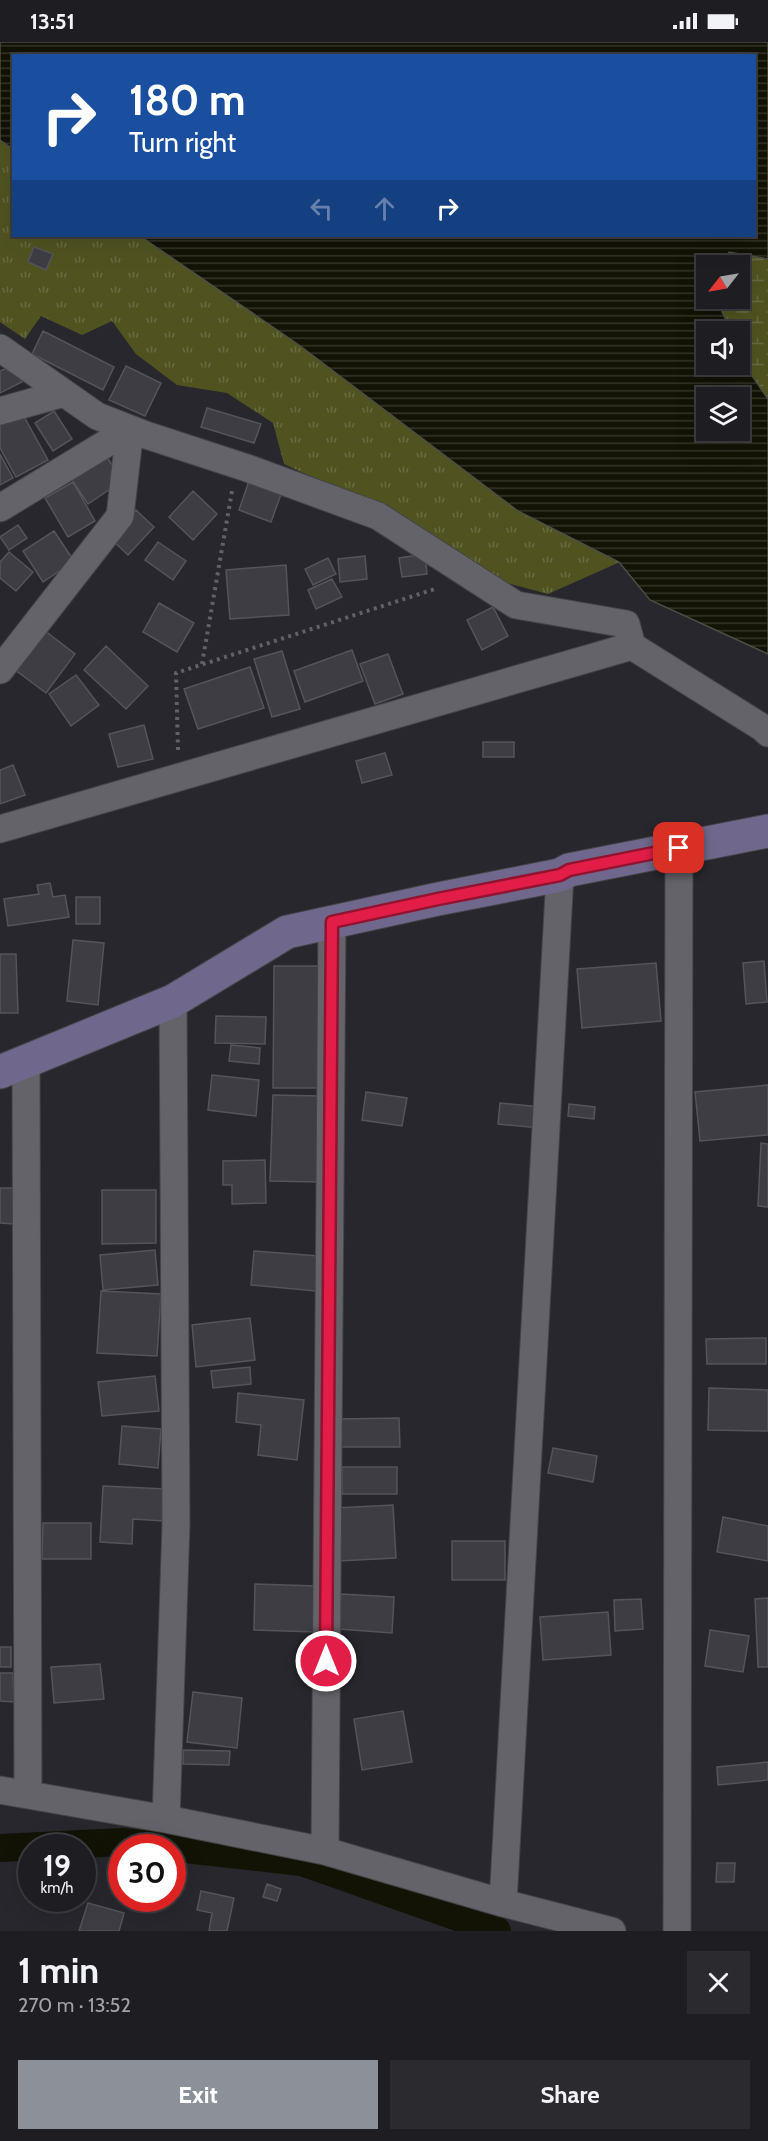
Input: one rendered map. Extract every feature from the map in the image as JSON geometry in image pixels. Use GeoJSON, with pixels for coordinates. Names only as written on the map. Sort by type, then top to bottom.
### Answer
{"type":"FeatureCollection","features":[{"type":"Feature","properties":{"kind":"main road"},"geometry":{"type":"LineString","coordinates":[[13,1067],[173,1001],[287,932],[560,875],[569,870],[768,831]]}},
{"type":"Feature","properties":{"kind":"street"},"geometry":{"type":"LineString","coordinates":[[0,348],[97,416],[378,516],[516,605],[626,624],[632,646],[768,733]]}},
{"type":"Feature","properties":{"kind":"street"},"geometry":{"type":"LineString","coordinates":[[0,411],[64,393]]}},
{"type":"Feature","properties":{"kind":"street"},"geometry":{"type":"LineString","coordinates":[[0,508],[130,429]]}},
{"type":"Feature","properties":{"kind":"street"},"geometry":{"type":"LineString","coordinates":[[0,670],[120,516],[130,429]]}},
{"type":"Feature","properties":{"kind":"street"},"geometry":{"type":"LineString","coordinates":[[0,829],[632,646]]}},
{"type":"Feature","properties":{"kind":"street"},"geometry":{"type":"LineString","coordinates":[[677,1931],[679,848]]}},
{"type":"Feature","properties":{"kind":"street"},"geometry":{"type":"LineString","coordinates":[[503,1903],[560,875]]}},
{"type":"Feature","properties":{"kind":"street"},"geometry":{"type":"LineString","coordinates":[[325,1851],[332,922]]}},
{"type":"Feature","properties":{"kind":"street"},"geometry":{"type":"LineString","coordinates":[[166,1819],[176,1525],[173,1001]]}},
{"type":"Feature","properties":{"kind":"street"},"geometry":{"type":"LineString","coordinates":[[13,1067],[28,1794]]}},
{"type":"Feature","properties":{"kind":"street"},"geometry":{"type":"LineString","coordinates":[[0,1790],[166,1819],[325,1851],[503,1903],[612,1931]]}},
{"type":"Feature","properties":{"kind":"path"},"geometry":{"type":"LineString","coordinates":[[202,664],[236,465]]}},
{"type":"Feature","properties":{"kind":"path"},"geometry":{"type":"LineString","coordinates":[[178,777],[176,673],[470,577]]}},
{"type":"Feature","properties":{"kind":"green space"},"geometry":{"type":"Polygon","coordinates":[[[0,140],[12,148],[12,237],[141,237],[299,345],[518,511],[620,562],[548,594],[496,580],[414,524],[284,464],[273,423],[227,393],[177,385],[136,354],[112,321],[82,335],[41,316],[25,339],[0,322],[0,140]]]}},
{"type":"Feature","properties":{"kind":"green space"},"geometry":{"type":"Polygon","coordinates":[[[728,252],[745,255],[727,255],[728,252]]]}},
{"type":"Feature","properties":{"kind":"green space"},"geometry":{"type":"Polygon","coordinates":[[[750,256],[768,259],[768,399],[750,371],[750,321],[726,321],[721,309],[750,309],[750,256]]]}},
{"type":"Feature","properties":{"kind":"shaded area"},"geometry":{"type":"Polygon","coordinates":[[[0,42],[768,42],[768,259],[729,252],[728,255],[696,255],[696,309],[721,309],[726,321],[696,321],[696,375],[750,375],[750,373],[768,399],[768,654],[650,600],[619,562],[518,511],[299,345],[141,237],[756,237],[756,54],[12,54],[12,148],[0,140],[0,42]]]}},
{"type":"Feature","properties":{"kind":"building"},"geometry":{"type":"Polygon","coordinates":[[[34,247],[53,254],[46,270],[28,262],[34,247]]]}},
{"type":"Feature","properties":{"kind":"building"},"geometry":{"type":"Polygon","coordinates":[[[43,331],[114,367],[103,390],[32,354],[43,331]]]}},
{"type":"Feature","properties":{"kind":"building"},"geometry":{"type":"Polygon","coordinates":[[[14,365],[22,382],[0,393],[0,371],[14,365]]]}},
{"type":"Feature","properties":{"kind":"building"},"geometry":{"type":"Polygon","coordinates":[[[126,366],[161,383],[145,416],[109,400],[126,366]]]}},
{"type":"Feature","properties":{"kind":"building"},"geometry":{"type":"Polygon","coordinates":[[[207,408],[261,424],[254,443],[201,427],[207,408]]]}},
{"type":"Feature","properties":{"kind":"building"},"geometry":{"type":"Polygon","coordinates":[[[54,411],[72,439],[53,451],[35,423],[54,411]]]}},
{"type":"Feature","properties":{"kind":"building"},"geometry":{"type":"Polygon","coordinates":[[[22,413],[48,460],[16,477],[0,448],[0,425],[22,413]]]}},
{"type":"Feature","properties":{"kind":"building"},"geometry":{"type":"Polygon","coordinates":[[[0,454],[13,478],[0,485],[0,454]]]}},
{"type":"Feature","properties":{"kind":"building"},"geometry":{"type":"Polygon","coordinates":[[[105,454],[122,481],[88,504],[70,477],[105,454]]]}},
{"type":"Feature","properties":{"kind":"building"},"geometry":{"type":"Polygon","coordinates":[[[250,478],[283,489],[271,522],[239,510],[250,478]]]}},
{"type":"Feature","properties":{"kind":"building"},"geometry":{"type":"Polygon","coordinates":[[[73,482],[95,521],[68,537],[45,498],[73,482]]]}},
{"type":"Feature","properties":{"kind":"building"},"geometry":{"type":"Polygon","coordinates":[[[193,491],[217,514],[193,540],[169,517],[193,491]]]}},
{"type":"Feature","properties":{"kind":"building"},"geometry":{"type":"Polygon","coordinates":[[[136,510],[154,527],[128,555],[110,538],[136,510]]]}},
{"type":"Feature","properties":{"kind":"building"},"geometry":{"type":"Polygon","coordinates":[[[18,525],[27,538],[9,550],[0,537],[18,525]]]}},
{"type":"Feature","properties":{"kind":"building"},"geometry":{"type":"Polygon","coordinates":[[[54,531],[74,561],[43,582],[23,551],[54,531]]]}},
{"type":"Feature","properties":{"kind":"building"},"geometry":{"type":"Polygon","coordinates":[[[158,542],[186,561],[173,580],[145,560],[158,542]]]}},
{"type":"Feature","properties":{"kind":"building"},"geometry":{"type":"Polygon","coordinates":[[[9,552],[33,572],[16,591],[0,578],[0,562],[9,552]]]}},
{"type":"Feature","properties":{"kind":"building"},"geometry":{"type":"Polygon","coordinates":[[[425,554],[427,574],[402,577],[399,558],[425,554]]]}},
{"type":"Feature","properties":{"kind":"building"},"geometry":{"type":"Polygon","coordinates":[[[365,556],[367,579],[340,582],[338,559],[365,556]]]}},
{"type":"Feature","properties":{"kind":"building"},"geometry":{"type":"Polygon","coordinates":[[[328,558],[336,574],[313,585],[305,569],[328,558]]]}},
{"type":"Feature","properties":{"kind":"building"},"geometry":{"type":"Polygon","coordinates":[[[286,565],[289,615],[230,619],[226,570],[286,565]]]}},
{"type":"Feature","properties":{"kind":"building"},"geometry":{"type":"Polygon","coordinates":[[[332,579],[342,597],[316,609],[308,590],[332,579]]]}},
{"type":"Feature","properties":{"kind":"building"},"geometry":{"type":"Polygon","coordinates":[[[159,603],[194,623],[177,652],[143,632],[159,603]]]}},
{"type":"Feature","properties":{"kind":"building"},"geometry":{"type":"Polygon","coordinates":[[[493,607],[508,636],[482,650],[467,620],[493,607]]]}},
{"type":"Feature","properties":{"kind":"building"},"geometry":{"type":"Polygon","coordinates":[[[40,627],[75,654],[46,693],[10,666],[40,627]]]}},
{"type":"Feature","properties":{"kind":"building"},"geometry":{"type":"Polygon","coordinates":[[[106,646],[148,686],[126,709],[84,670],[106,646]]]}},
{"type":"Feature","properties":{"kind":"building"},"geometry":{"type":"Polygon","coordinates":[[[352,650],[363,681],[305,702],[294,671],[352,650]]]}},
{"type":"Feature","properties":{"kind":"building"},"geometry":{"type":"Polygon","coordinates":[[[282,651],[300,709],[272,717],[254,659],[282,651]]]}},
{"type":"Feature","properties":{"kind":"building"},"geometry":{"type":"Polygon","coordinates":[[[388,654],[403,694],[375,704],[360,664],[388,654]]]}},
{"type":"Feature","properties":{"kind":"building"},"geometry":{"type":"Polygon","coordinates":[[[250,667],[264,708],[198,729],[184,689],[250,667]]]}},
{"type":"Feature","properties":{"kind":"building"},"geometry":{"type":"Polygon","coordinates":[[[76,675],[99,705],[71,726],[49,694],[76,675]]]}},
{"type":"Feature","properties":{"kind":"building"},"geometry":{"type":"Polygon","coordinates":[[[144,725],[153,759],[118,767],[109,734],[144,725]]]}},
{"type":"Feature","properties":{"kind":"building"},"geometry":{"type":"Polygon","coordinates":[[[483,742],[514,742],[514,757],[483,757],[483,742]]]}},
{"type":"Feature","properties":{"kind":"building"},"geometry":{"type":"Polygon","coordinates":[[[385,753],[392,775],[362,783],[356,761],[385,753]]]}},
{"type":"Feature","properties":{"kind":"building"},"geometry":{"type":"Polygon","coordinates":[[[13,765],[25,795],[0,804],[0,770],[13,765]]]}},
{"type":"Feature","properties":{"kind":"building"},"geometry":{"type":"Polygon","coordinates":[[[50,883],[53,897],[65,895],[69,917],[8,926],[4,899],[39,894],[37,885],[50,883]]]}},
{"type":"Feature","properties":{"kind":"building"},"geometry":{"type":"Polygon","coordinates":[[[76,897],[100,897],[100,924],[76,924],[76,897]]]}},
{"type":"Feature","properties":{"kind":"building"},"geometry":{"type":"Polygon","coordinates":[[[73,940],[104,943],[98,1005],[67,1001],[73,940]]]}},
{"type":"Feature","properties":{"kind":"building"},"geometry":{"type":"Polygon","coordinates":[[[0,954],[16,954],[18,1013],[0,1013],[0,954]]]}},
{"type":"Feature","properties":{"kind":"building"},"geometry":{"type":"Polygon","coordinates":[[[764,961],[767,1002],[746,1004],[743,963],[764,961]]]}},
{"type":"Feature","properties":{"kind":"building"},"geometry":{"type":"Polygon","coordinates":[[[656,963],[661,1021],[582,1028],[577,969],[656,963]]]}},
{"type":"Feature","properties":{"kind":"building"},"geometry":{"type":"Polygon","coordinates":[[[274,966],[323,966],[323,1088],[273,1088],[274,966]]]}},
{"type":"Feature","properties":{"kind":"building"},"geometry":{"type":"Polygon","coordinates":[[[216,1016],[266,1017],[265,1044],[215,1043],[216,1016]]]}},
{"type":"Feature","properties":{"kind":"building"},"geometry":{"type":"Polygon","coordinates":[[[231,1045],[260,1048],[259,1064],[229,1061],[231,1045]]]}},
{"type":"Feature","properties":{"kind":"building"},"geometry":{"type":"Polygon","coordinates":[[[212,1075],[259,1080],[256,1116],[208,1110],[212,1075]]]}},
{"type":"Feature","properties":{"kind":"building"},"geometry":{"type":"Polygon","coordinates":[[[768,1085],[768,1135],[700,1141],[695,1092],[768,1085]]]}},
{"type":"Feature","properties":{"kind":"building"},"geometry":{"type":"Polygon","coordinates":[[[366,1092],[407,1098],[402,1126],[362,1120],[366,1092]]]}},
{"type":"Feature","properties":{"kind":"building"},"geometry":{"type":"Polygon","coordinates":[[[273,1095],[320,1096],[318,1182],[270,1181],[273,1095]]]}},
{"type":"Feature","properties":{"kind":"building"},"geometry":{"type":"Polygon","coordinates":[[[500,1103],[541,1107],[540,1128],[498,1124],[500,1103]]]}},
{"type":"Feature","properties":{"kind":"building"},"geometry":{"type":"Polygon","coordinates":[[[569,1104],[595,1107],[594,1119],[568,1116],[569,1104]]]}},
{"type":"Feature","properties":{"kind":"building"},"geometry":{"type":"Polygon","coordinates":[[[761,1143],[768,1144],[768,1207],[758,1206],[761,1143]]]}},
{"type":"Feature","properties":{"kind":"building"},"geometry":{"type":"Polygon","coordinates":[[[265,1160],[266,1203],[232,1204],[232,1185],[223,1185],[223,1161],[265,1160]]]}},
{"type":"Feature","properties":{"kind":"building"},"geometry":{"type":"Polygon","coordinates":[[[0,1188],[16,1188],[14,1224],[0,1223],[0,1188]]]}},
{"type":"Feature","properties":{"kind":"building"},"geometry":{"type":"Polygon","coordinates":[[[102,1190],[156,1190],[156,1243],[102,1244],[102,1190]]]}},
{"type":"Feature","properties":{"kind":"building"},"geometry":{"type":"Polygon","coordinates":[[[155,1250],[158,1285],[103,1290],[100,1255],[155,1250]]]}},
{"type":"Feature","properties":{"kind":"building"},"geometry":{"type":"Polygon","coordinates":[[[254,1251],[319,1256],[316,1291],[251,1285],[254,1251]]]}},
{"type":"Feature","properties":{"kind":"building"},"geometry":{"type":"Polygon","coordinates":[[[101,1291],[161,1294],[157,1356],[97,1353],[101,1291]]]}},
{"type":"Feature","properties":{"kind":"building"},"geometry":{"type":"Polygon","coordinates":[[[250,1318],[255,1360],[196,1367],[192,1325],[250,1318]]]}},
{"type":"Feature","properties":{"kind":"building"},"geometry":{"type":"Polygon","coordinates":[[[766,1338],[766,1364],[707,1364],[706,1339],[766,1338]]]}},
{"type":"Feature","properties":{"kind":"building"},"geometry":{"type":"Polygon","coordinates":[[[250,1367],[251,1384],[213,1388],[211,1371],[250,1367]]]}},
{"type":"Feature","properties":{"kind":"building"},"geometry":{"type":"Polygon","coordinates":[[[155,1376],[159,1411],[102,1416],[98,1382],[155,1376]]]}},
{"type":"Feature","properties":{"kind":"building"},"geometry":{"type":"Polygon","coordinates":[[[709,1388],[768,1390],[768,1431],[708,1430],[709,1388]]]}},
{"type":"Feature","properties":{"kind":"building"},"geometry":{"type":"Polygon","coordinates":[[[238,1393],[304,1400],[297,1460],[258,1455],[261,1425],[236,1422],[238,1393]]]}},
{"type":"Feature","properties":{"kind":"building"},"geometry":{"type":"Polygon","coordinates":[[[399,1418],[400,1447],[337,1447],[337,1419],[399,1418]]]}},
{"type":"Feature","properties":{"kind":"building"},"geometry":{"type":"Polygon","coordinates":[[[122,1426],[161,1429],[158,1468],[119,1464],[122,1426]]]}},
{"type":"Feature","properties":{"kind":"building"},"geometry":{"type":"Polygon","coordinates":[[[553,1448],[597,1456],[593,1482],[548,1473],[553,1448]]]}},
{"type":"Feature","properties":{"kind":"building"},"geometry":{"type":"Polygon","coordinates":[[[342,1467],[397,1467],[397,1494],[342,1494],[342,1467]]]}},
{"type":"Feature","properties":{"kind":"building"},"geometry":{"type":"Polygon","coordinates":[[[103,1486],[166,1489],[164,1521],[133,1519],[132,1544],[100,1542],[103,1486]]]}},
{"type":"Feature","properties":{"kind":"building"},"geometry":{"type":"Polygon","coordinates":[[[393,1505],[396,1558],[338,1561],[335,1508],[393,1505]]]}},
{"type":"Feature","properties":{"kind":"building"},"geometry":{"type":"Polygon","coordinates":[[[723,1517],[768,1526],[768,1561],[717,1552],[723,1517]]]}},
{"type":"Feature","properties":{"kind":"building"},"geometry":{"type":"Polygon","coordinates":[[[43,1523],[91,1523],[91,1559],[42,1559],[43,1523]]]}},
{"type":"Feature","properties":{"kind":"building"},"geometry":{"type":"Polygon","coordinates":[[[452,1541],[505,1541],[505,1580],[452,1580],[452,1541]]]}},
{"type":"Feature","properties":{"kind":"building"},"geometry":{"type":"Polygon","coordinates":[[[255,1584],[316,1586],[315,1632],[254,1630],[255,1584]]]}},
{"type":"Feature","properties":{"kind":"building"},"geometry":{"type":"Polygon","coordinates":[[[341,1594],[394,1597],[392,1633],[339,1629],[341,1594]]]}},
{"type":"Feature","properties":{"kind":"building"},"geometry":{"type":"Polygon","coordinates":[[[768,1598],[768,1667],[758,1667],[755,1599],[768,1598]]]}},
{"type":"Feature","properties":{"kind":"building"},"geometry":{"type":"Polygon","coordinates":[[[641,1599],[643,1629],[615,1631],[614,1600],[641,1599]]]}},
{"type":"Feature","properties":{"kind":"building"},"geometry":{"type":"Polygon","coordinates":[[[608,1612],[611,1655],[543,1660],[540,1617],[608,1612]]]}},
{"type":"Feature","properties":{"kind":"building"},"geometry":{"type":"Polygon","coordinates":[[[710,1630],[749,1636],[743,1672],[705,1666],[710,1630]]]}},
{"type":"Feature","properties":{"kind":"building"},"geometry":{"type":"Polygon","coordinates":[[[0,1647],[11,1647],[11,1667],[0,1667],[0,1647]]]}},
{"type":"Feature","properties":{"kind":"building"},"geometry":{"type":"Polygon","coordinates":[[[100,1664],[104,1699],[54,1703],[51,1667],[100,1664]]]}},
{"type":"Feature","properties":{"kind":"building"},"geometry":{"type":"Polygon","coordinates":[[[0,1673],[13,1673],[14,1702],[0,1701],[0,1673]]]}},
{"type":"Feature","properties":{"kind":"building"},"geometry":{"type":"Polygon","coordinates":[[[193,1692],[242,1698],[237,1748],[187,1742],[193,1692]]]}},
{"type":"Feature","properties":{"kind":"building"},"geometry":{"type":"Polygon","coordinates":[[[403,1711],[412,1762],[362,1770],[354,1719],[403,1711]]]}},
{"type":"Feature","properties":{"kind":"building"},"geometry":{"type":"Polygon","coordinates":[[[183,1750],[230,1751],[229,1765],[183,1764],[183,1750]]]}},
{"type":"Feature","properties":{"kind":"building"},"geometry":{"type":"Polygon","coordinates":[[[768,1762],[768,1780],[718,1785],[717,1767],[768,1762]]]}},
{"type":"Feature","properties":{"kind":"building"},"geometry":{"type":"Polygon","coordinates":[[[717,1863],[735,1863],[734,1882],[716,1882],[717,1863]]]}},
{"type":"Feature","properties":{"kind":"building"},"geometry":{"type":"Polygon","coordinates":[[[267,1884],[281,1889],[277,1901],[263,1897],[267,1884]]]}},
{"type":"Feature","properties":{"kind":"building"},"geometry":{"type":"Polygon","coordinates":[[[201,1891],[234,1898],[227,1931],[209,1931],[212,1913],[197,1910],[201,1891]]]}},
{"type":"Feature","properties":{"kind":"building"},"geometry":{"type":"Polygon","coordinates":[[[96,1905],[108,1909],[108,1912],[124,1913],[119,1931],[79,1931],[85,1912],[96,1912],[96,1905]]]}},
{"type":"Feature","properties":{"kind":"waterway"},"geometry":{"type":"LineString","coordinates":[[0,1848],[122,1842],[302,1862],[497,1931]]}},
{"type":"Feature","properties":{"kind":"route"},"geometry":{"type":"LineString","coordinates":[[326,1661],[332,922],[679,848]]}}]}
